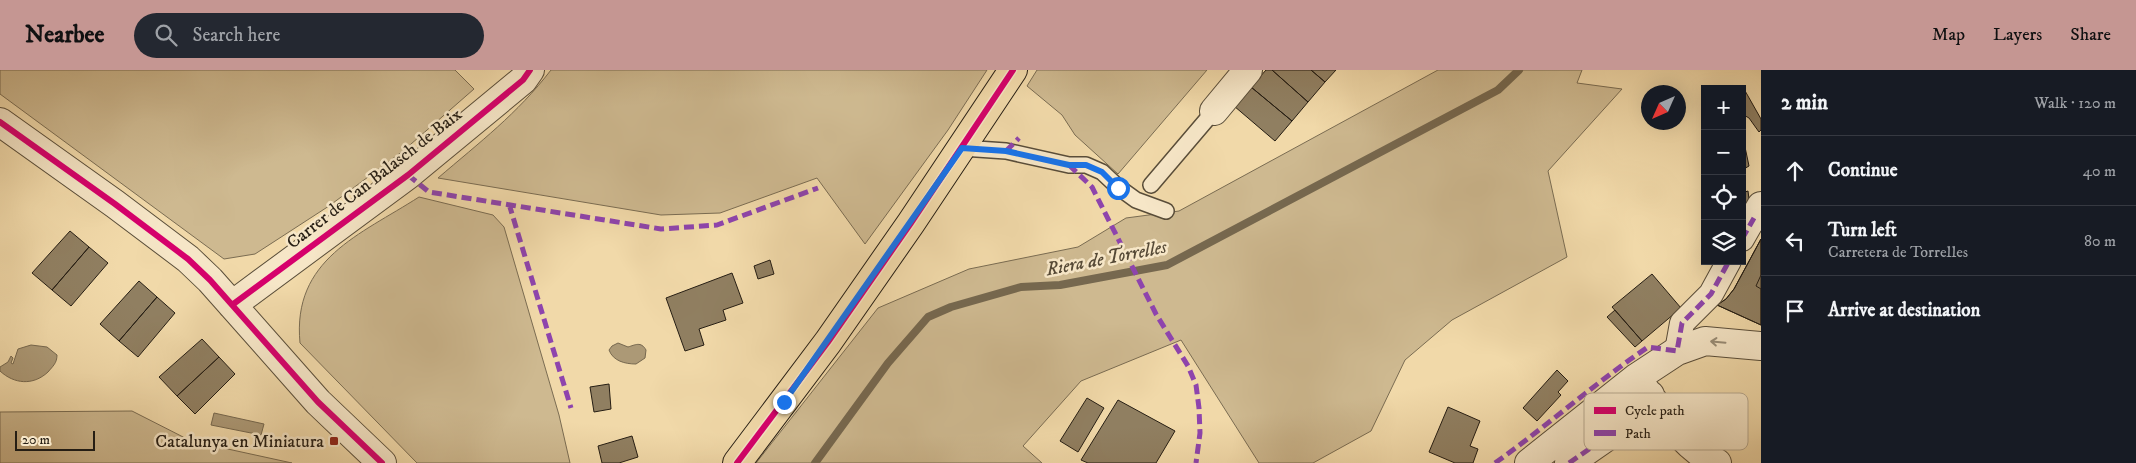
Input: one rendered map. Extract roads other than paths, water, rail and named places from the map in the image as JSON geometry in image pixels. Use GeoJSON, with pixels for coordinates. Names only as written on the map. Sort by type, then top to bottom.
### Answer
{"type":"FeatureCollection","features":[{"type":"Feature","properties":{"kind":"main road"},"geometry":{"type":"LineString","coordinates":[[737,463],[828,342],[962,148],[1013,70]]}},
{"type":"Feature","properties":{"kind":"street","name":"Carrer de Can Balasch de Baix"},"geometry":{"type":"LineString","coordinates":[[232,305],[408,175],[523,80],[530,70]]}},
{"type":"Feature","properties":{"kind":"street"},"geometry":{"type":"LineString","coordinates":[[1214,111],[1248,70]]}},
{"type":"Feature","properties":{"kind":"street"},"geometry":{"type":"LineString","coordinates":[[0,122],[116,204],[188,259],[210,280],[318,402],[382,463]]}},
{"type":"Feature","properties":{"kind":"street"},"geometry":{"type":"LineString","coordinates":[[1677,351],[1682,323],[1711,294],[1728,265]]}},
{"type":"Feature","properties":{"kind":"street"},"geometry":{"type":"LineString","coordinates":[[1639,393],[1677,351],[1705,341],[1761,346]]}},
{"type":"Feature","properties":{"kind":"street"},"geometry":{"type":"LineString","coordinates":[[1634,393],[1643,387]]}},
{"type":"Feature","properties":{"kind":"street"},"geometry":{"type":"LineString","coordinates":[[1643,387],[1647,393]]}},
{"type":"Feature","properties":{"kind":"street"},"geometry":{"type":"LineString","coordinates":[[1529,463],[1584,426]]}},
{"type":"Feature","properties":{"kind":"street"},"geometry":{"type":"LineString","coordinates":[[1569,463],[1588,450]]}},
{"type":"Feature","properties":{"kind":"street"},"geometry":{"type":"LineString","coordinates":[[1697,450],[1717,463]]}},
{"type":"Feature","properties":{"kind":"lane"},"geometry":{"type":"LineString","coordinates":[[1151,184],[1214,111]]}},
{"type":"Feature","properties":{"kind":"lane"},"geometry":{"type":"LineString","coordinates":[[962,148],[1006,151],[1069,165],[1086,165],[1102,172],[1118,188],[1136,200],[1166,211]]}},
{"type":"Feature","properties":{"kind":"waterway","name":"Riera de Torrelles"},"geometry":{"type":"LineString","coordinates":[[815,463],[888,363],[928,317],[951,307],[1021,287],[1060,285],[1167,265],[1498,90],[1519,70]]}},
{"type":"Feature","properties":{"kind":"place","name":"Catalunya en Miniatura"},"geometry":{"type":"Point","coordinates":[334,441]}}]}
